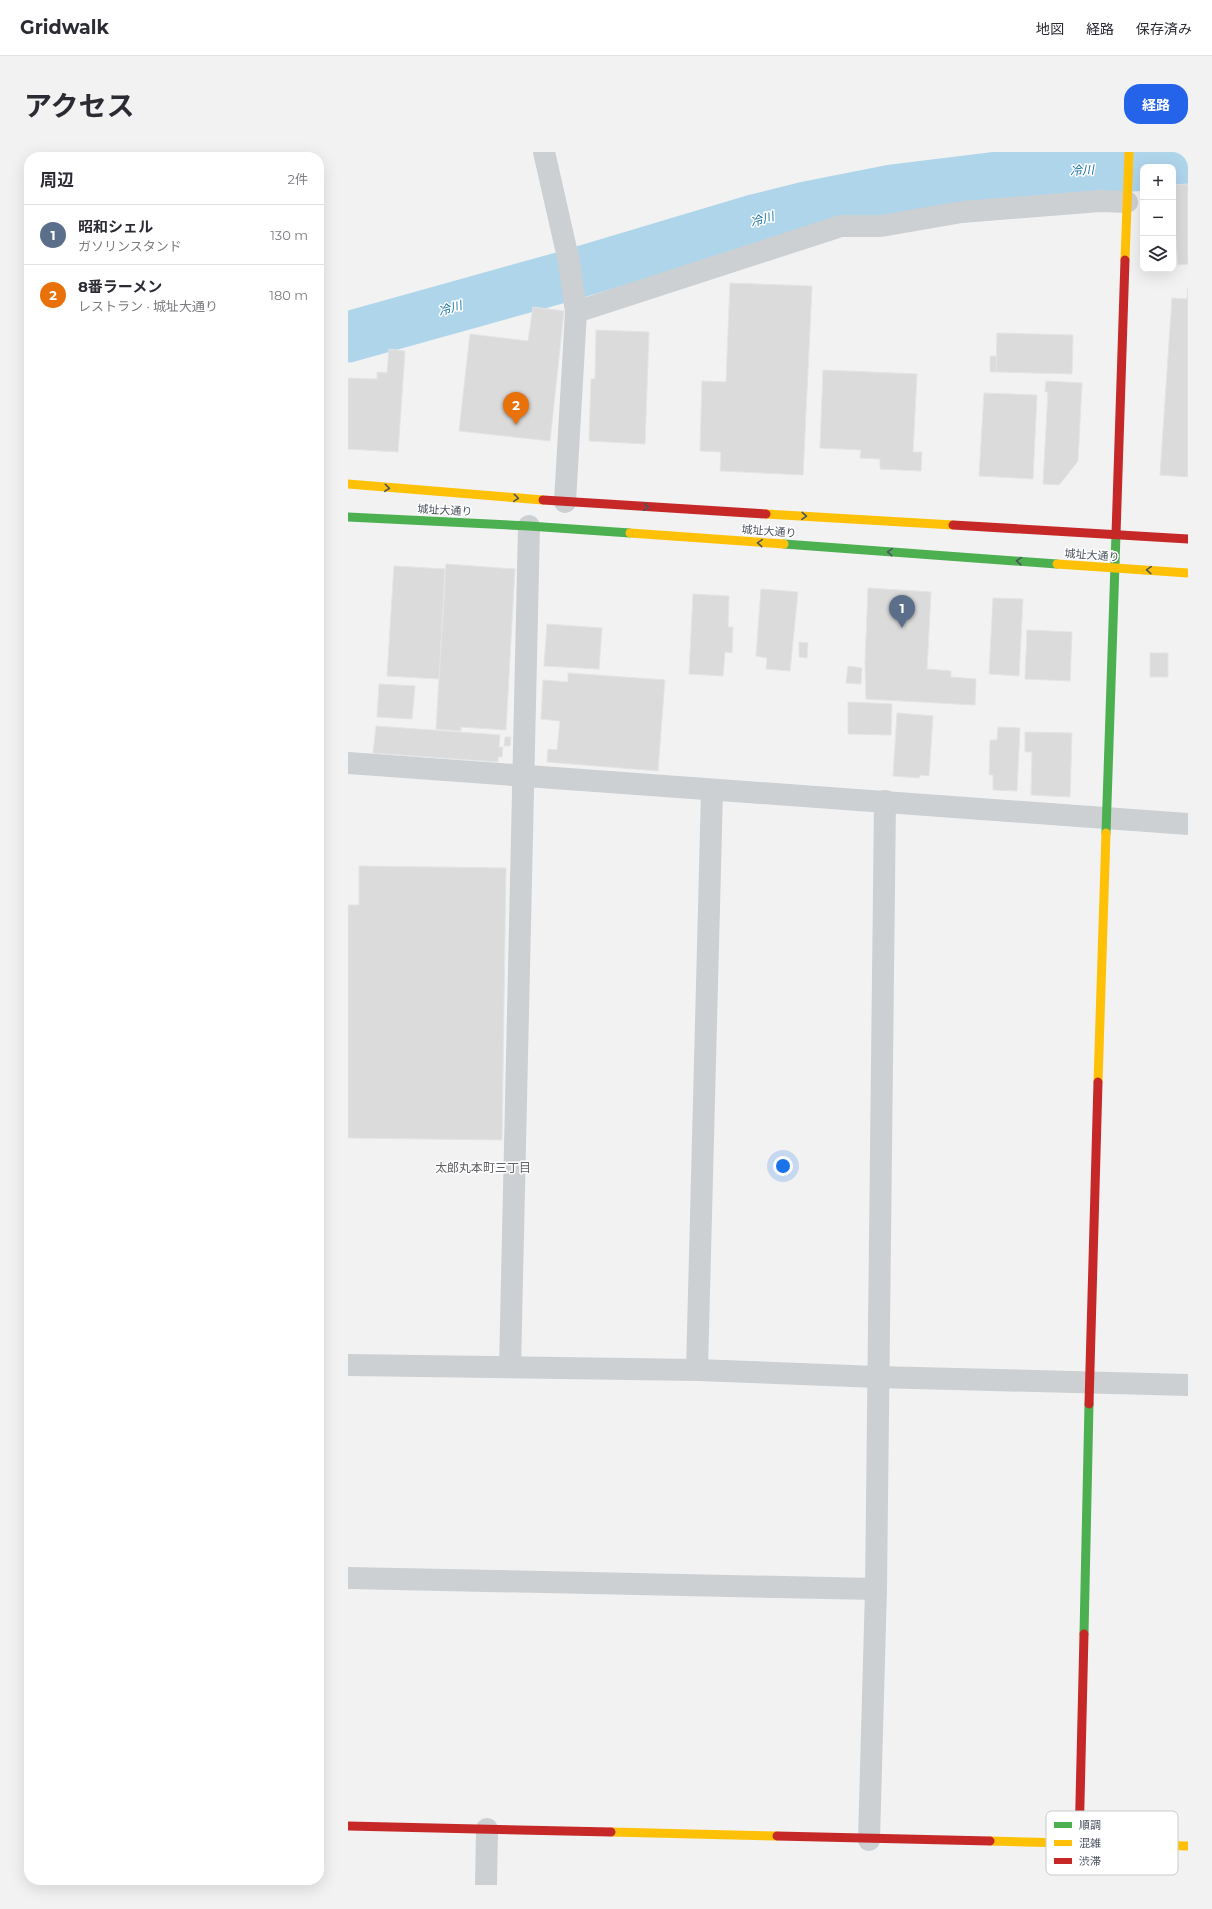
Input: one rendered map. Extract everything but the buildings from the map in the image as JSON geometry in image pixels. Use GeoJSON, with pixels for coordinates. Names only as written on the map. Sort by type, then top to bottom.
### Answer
{"type":"FeatureCollection","features":[{"type":"Feature","properties":{"kind":"main road"},"geometry":{"type":"LineString","coordinates":[[1080,1811],[1089,1382],[1115,535],[1129,152]]}},
{"type":"Feature","properties":{"kind":"main road","name":"城址大通り"},"geometry":{"type":"LineString","coordinates":[[348,484],[565,502],[1188,539]]}},
{"type":"Feature","properties":{"kind":"main road","name":"城址大通り"},"geometry":{"type":"LineString","coordinates":[[348,517],[529,526],[1188,573]]}},
{"type":"Feature","properties":{"kind":"main road"},"geometry":{"type":"LineString","coordinates":[[348,1826],[1046,1843]]}},
{"type":"Feature","properties":{"kind":"main road"},"geometry":{"type":"LineString","coordinates":[[1178,1846],[1188,1846]]}},
{"type":"Feature","properties":{"kind":"street"},"geometry":{"type":"LineString","coordinates":[[544,152],[569,262],[576,312],[565,502]]}},
{"type":"Feature","properties":{"kind":"street"},"geometry":{"type":"LineString","coordinates":[[576,312],[841,226],[881,226],[962,212],[1100,201],[1128,192]]}},
{"type":"Feature","properties":{"kind":"street"},"geometry":{"type":"LineString","coordinates":[[510,1367],[529,526]]}},
{"type":"Feature","properties":{"kind":"street"},"geometry":{"type":"LineString","coordinates":[[348,763],[524,775],[712,791],[885,801],[1188,824]]}},
{"type":"Feature","properties":{"kind":"street"},"geometry":{"type":"LineString","coordinates":[[697,1370],[712,791]]}},
{"type":"Feature","properties":{"kind":"street"},"geometry":{"type":"LineString","coordinates":[[869,1840],[876,1589],[877,1377],[885,801]]}},
{"type":"Feature","properties":{"kind":"street"},"geometry":{"type":"LineString","coordinates":[[348,1365],[697,1370],[877,1377],[1188,1385]]}},
{"type":"Feature","properties":{"kind":"street"},"geometry":{"type":"LineString","coordinates":[[348,1578],[876,1589]]}},
{"type":"Feature","properties":{"kind":"street"},"geometry":{"type":"LineString","coordinates":[[486,1885],[487,1829]]}},
{"type":"Feature","properties":{"kind":"waterway","name":"冷川"},"geometry":{"type":"LineString","coordinates":[[348,337],[563,277],[754,220],[806,207],[892,190],[1023,174],[1188,162]]}},
{"type":"Feature","properties":{"kind":"traffic: fast"},"geometry":{"type":"LineString","coordinates":[[348,517],[529,526],[630,533]]}},
{"type":"Feature","properties":{"kind":"traffic: fast"},"geometry":{"type":"LineString","coordinates":[[1106,833],[1116,534]]}},
{"type":"Feature","properties":{"kind":"traffic: fast"},"geometry":{"type":"LineString","coordinates":[[784,544],[1057,564]]}},
{"type":"Feature","properties":{"kind":"traffic: fast"},"geometry":{"type":"LineString","coordinates":[[1084,1634],[1089,1404]]}},
{"type":"Feature","properties":{"kind":"traffic: slow"},"geometry":{"type":"LineString","coordinates":[[1125,260],[1129,152]]}},
{"type":"Feature","properties":{"kind":"traffic: slow"},"geometry":{"type":"LineString","coordinates":[[348,484],[543,500]]}},
{"type":"Feature","properties":{"kind":"traffic: slow"},"geometry":{"type":"LineString","coordinates":[[766,514],[953,525]]}},
{"type":"Feature","properties":{"kind":"traffic: slow"},"geometry":{"type":"LineString","coordinates":[[630,533],[784,544]]}},
{"type":"Feature","properties":{"kind":"traffic: slow"},"geometry":{"type":"LineString","coordinates":[[1057,564],[1188,573]]}},
{"type":"Feature","properties":{"kind":"traffic: slow"},"geometry":{"type":"LineString","coordinates":[[1098,1082],[1106,833]]}},
{"type":"Feature","properties":{"kind":"traffic: slow"},"geometry":{"type":"LineString","coordinates":[[611,1832],[777,1836]]}},
{"type":"Feature","properties":{"kind":"traffic: slow"},"geometry":{"type":"LineString","coordinates":[[990,1841],[1046,1842]]}},
{"type":"Feature","properties":{"kind":"traffic: slow"},"geometry":{"type":"LineString","coordinates":[[1178,1846],[1188,1846]]}},
{"type":"Feature","properties":{"kind":"traffic: jam"},"geometry":{"type":"LineString","coordinates":[[1116,534],[1125,260]]}},
{"type":"Feature","properties":{"kind":"traffic: jam"},"geometry":{"type":"LineString","coordinates":[[543,500],[766,514]]}},
{"type":"Feature","properties":{"kind":"traffic: jam"},"geometry":{"type":"LineString","coordinates":[[953,525],[1188,539]]}},
{"type":"Feature","properties":{"kind":"traffic: jam"},"geometry":{"type":"LineString","coordinates":[[1089,1404],[1098,1082]]}},
{"type":"Feature","properties":{"kind":"traffic: jam"},"geometry":{"type":"LineString","coordinates":[[1080,1811],[1084,1634]]}},
{"type":"Feature","properties":{"kind":"traffic: jam"},"geometry":{"type":"LineString","coordinates":[[348,1826],[611,1832]]}},
{"type":"Feature","properties":{"kind":"traffic: jam"},"geometry":{"type":"LineString","coordinates":[[777,1836],[990,1841]]}},
{"type":"Feature","properties":{"kind":"place","name":"8番ラーメン"},"geometry":{"type":"Point","coordinates":[516,425]}},
{"type":"Feature","properties":{"kind":"place","name":"昭和シェル"},"geometry":{"type":"Point","coordinates":[902,628]}},
{"type":"Feature","properties":{"kind":"district","name":"太郎丸本町三丁目"},"geometry":{"type":"Point","coordinates":[483,1167]}}]}
